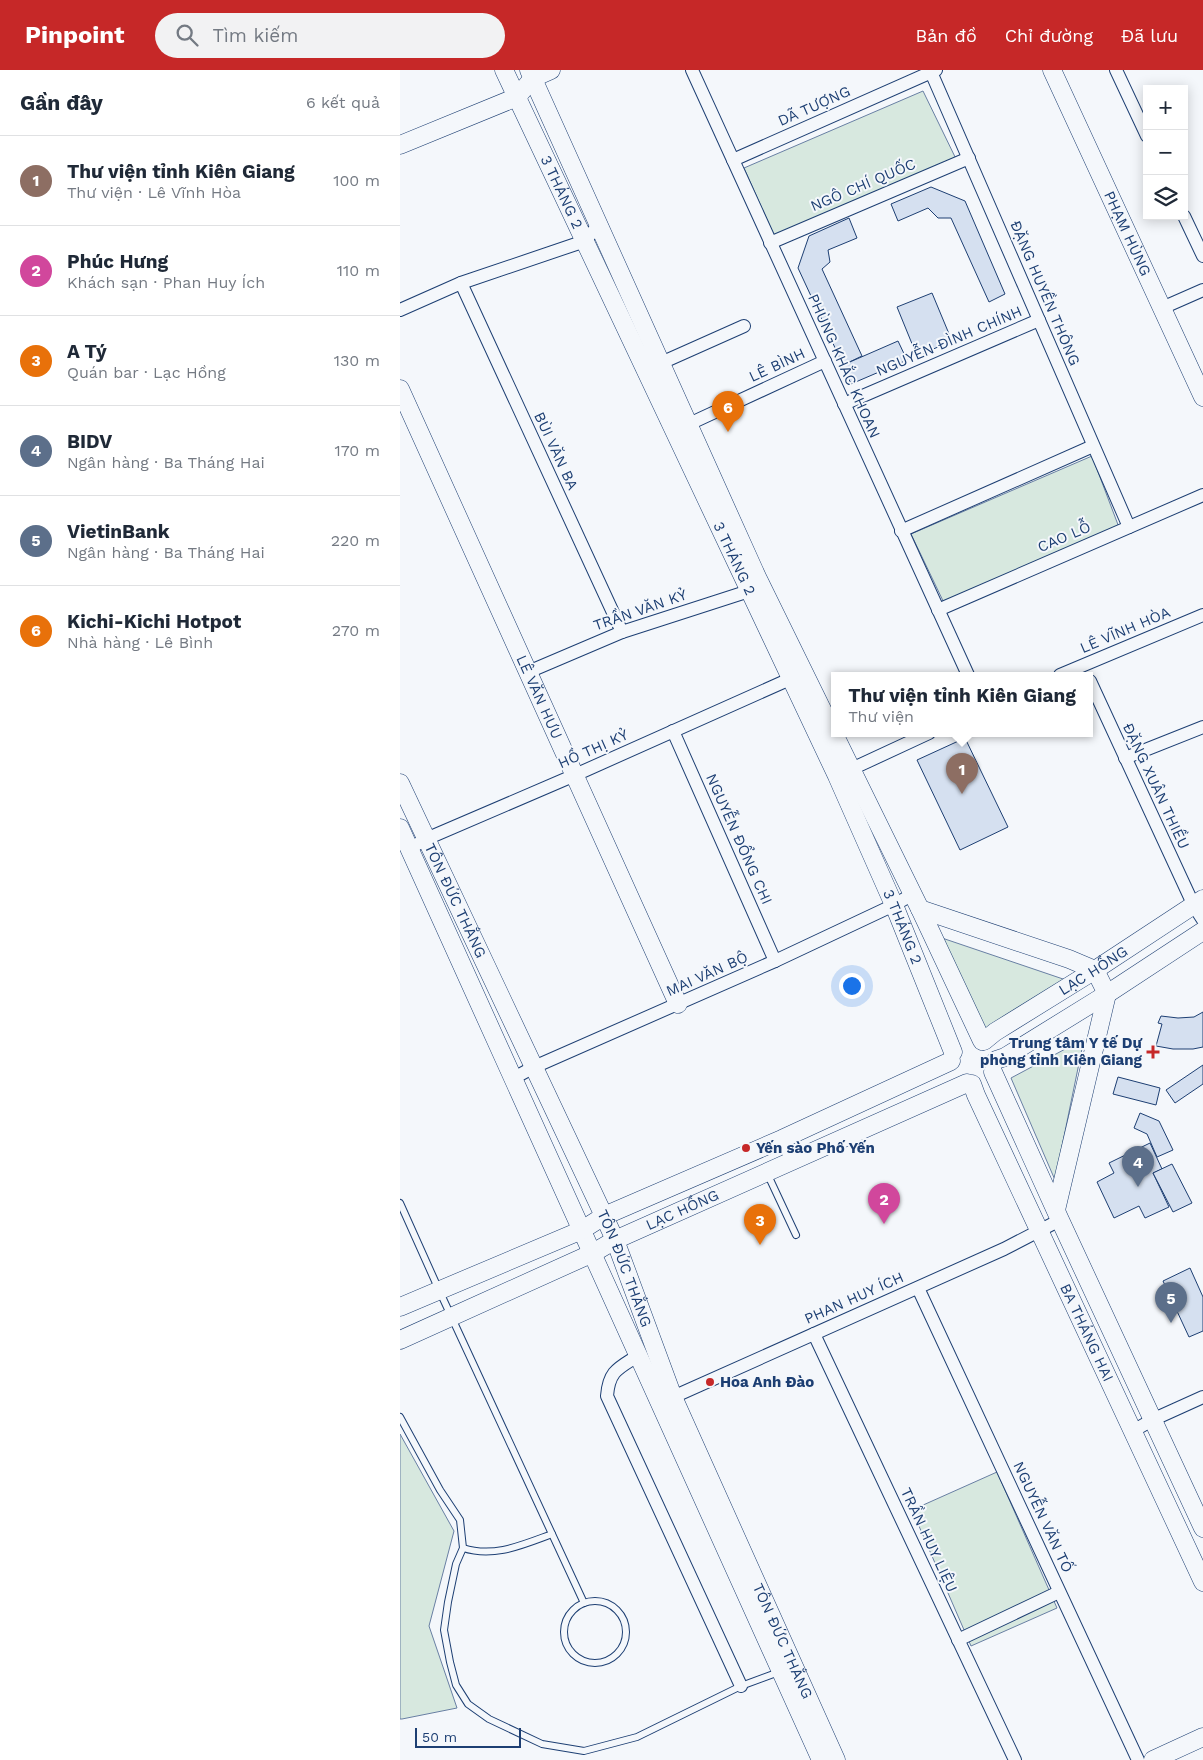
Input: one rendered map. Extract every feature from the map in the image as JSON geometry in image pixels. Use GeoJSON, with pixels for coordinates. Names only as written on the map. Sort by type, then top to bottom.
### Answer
{"type":"FeatureCollection","features":[{"type":"Feature","properties":{"kind":"street","name":"3 THÁNG 2"},"geometry":{"type":"LineString","coordinates":[[504,70],[679,441],[753,584],[844,772],[952,1056]]}},
{"type":"Feature","properties":{"kind":"street"},"geometry":{"type":"LineString","coordinates":[[400,145],[517,97],[531,74],[551,70]]}},
{"type":"Feature","properties":{"kind":"street","name":"PHÙNG KHẮC KHOAN"},"geometry":{"type":"LineString","coordinates":[[692,70],[967,672]]}},
{"type":"Feature","properties":{"kind":"street","name":"PHẠM HÙNG"},"geometry":{"type":"LineString","coordinates":[[1052,70],[1203,397]]}},
{"type":"Feature","properties":{"kind":"street"},"geometry":{"type":"LineString","coordinates":[[1116,70],[1144,130]]}},
{"type":"Feature","properties":{"kind":"street","name":"DÃ TƯỢNG"},"geometry":{"type":"LineString","coordinates":[[733,160],[934,71]]}},
{"type":"Feature","properties":{"kind":"street","name":"ĐẶNG HUYỀN THÔNG"},"geometry":{"type":"LineString","coordinates":[[934,71],[969,158],[1129,527]]}},
{"type":"Feature","properties":{"kind":"street","name":"3 THÁNG 2"},"geometry":{"type":"LineString","coordinates":[[531,74],[689,424],[790,679],[917,902],[983,1041]]}},
{"type":"Feature","properties":{"kind":"street","name":"NGÔ CHÍ QUỐC"},"geometry":{"type":"LineString","coordinates":[[770,242],[969,158]]}},
{"type":"Feature","properties":{"kind":"street"},"geometry":{"type":"LineString","coordinates":[[1186,220],[1203,256]]}},
{"type":"Feature","properties":{"kind":"street"},"geometry":{"type":"LineString","coordinates":[[400,310],[460,283],[585,241],[599,224]]}},
{"type":"Feature","properties":{"kind":"street","name":"BÙI VĂN BA"},"geometry":{"type":"LineString","coordinates":[[460,283],[622,632]]}},
{"type":"Feature","properties":{"kind":"street"},"geometry":{"type":"LineString","coordinates":[[1162,308],[1203,290]]}},
{"type":"Feature","properties":{"kind":"street","name":"NGUYỄN ĐÌNH CHÍNH"},"geometry":{"type":"LineString","coordinates":[[844,404],[1039,320]]}},
{"type":"Feature","properties":{"kind":"street"},"geometry":{"type":"LineString","coordinates":[[661,363],[744,326]]}},
{"type":"Feature","properties":{"kind":"street","name":"LÊ BÌNH"},"geometry":{"type":"LineString","coordinates":[[689,424],[824,361]]}},
{"type":"Feature","properties":{"kind":"street","name":"LÊ VĂN HƯU"},"geometry":{"type":"LineString","coordinates":[[400,389],[678,1004]]}},
{"type":"Feature","properties":{"kind":"street"},"geometry":{"type":"LineString","coordinates":[[679,441],[689,424]]}},
{"type":"Feature","properties":{"kind":"street"},"geometry":{"type":"LineString","coordinates":[[901,531],[1093,446]]}},
{"type":"Feature","properties":{"kind":"street","name":"CAO LỖ"},"geometry":{"type":"LineString","coordinates":[[938,610],[1203,495]]}},
{"type":"Feature","properties":{"kind":"street","name":"TRẦN VĂN KỶ"},"geometry":{"type":"LineString","coordinates":[[528,672],[622,632],[753,584]]}},
{"type":"Feature","properties":{"kind":"street","name":"LÊ VĨNH HÒA"},"geometry":{"type":"LineString","coordinates":[[1085,670],[1203,615]]}},
{"type":"Feature","properties":{"kind":"street","name":"HỒ THỊ KỶ"},"geometry":{"type":"LineString","coordinates":[[409,849],[426,839],[790,679]]}},
{"type":"Feature","properties":{"kind":"street","name":"ĐẶNG XUÂN THIỀU"},"geometry":{"type":"LineString","coordinates":[[1093,687],[1125,758],[1200,908]]}},
{"type":"Feature","properties":{"kind":"street"},"geometry":{"type":"LineString","coordinates":[[1125,758],[1203,727]]}},
{"type":"Feature","properties":{"kind":"street","name":"NGUYỄN ĐỔNG CHI"},"geometry":{"type":"LineString","coordinates":[[672,731],[775,961]]}},
{"type":"Feature","properties":{"kind":"street"},"geometry":{"type":"LineString","coordinates":[[844,772],[920,737]]}},
{"type":"Feature","properties":{"kind":"street","name":"TÔN ĐỨC THẮNG"},"geometry":{"type":"LineString","coordinates":[[400,783],[615,1240],[667,1402],[781,1671],[821,1760]]}},
{"type":"Feature","properties":{"kind":"street","name":"TÔN ĐỨC THẮNG"},"geometry":{"type":"LineString","coordinates":[[400,828],[512,1079],[639,1355],[667,1402],[836,1760]]}},
{"type":"Feature","properties":{"kind":"street"},"geometry":{"type":"LineString","coordinates":[[917,902],[1095,970],[1107,994],[1058,1215]]}},
{"type":"Feature","properties":{"kind":"street","name":"MAI VĂN BỘ"},"geometry":{"type":"LineString","coordinates":[[512,1079],[534,1067],[775,961],[894,905],[917,902]]}},
{"type":"Feature","properties":{"kind":"street","name":"LẠC HỒNG"},"geometry":{"type":"LineString","coordinates":[[983,1041],[1095,970],[1200,908]]}},
{"type":"Feature","properties":{"kind":"street","name":"LẠC HỒNG"},"geometry":{"type":"LineString","coordinates":[[995,1066],[1005,1057],[1107,994],[1203,931]]}},
{"type":"Feature","properties":{"kind":"street"},"geometry":{"type":"LineString","coordinates":[[965,1040],[983,1041],[992,1049],[995,1066],[984,1081],[970,1083],[957,1077],[954,1072],[952,1056],[958,1045],[965,1040]]}},
{"type":"Feature","properties":{"kind":"street","name":"LẠC HỒNG"},"geometry":{"type":"LineString","coordinates":[[400,1308],[582,1230],[604,1216],[782,1139],[952,1056]]}},
{"type":"Feature","properties":{"kind":"street","name":"BA THÁNG HAI"},"geometry":{"type":"LineString","coordinates":[[995,1066],[1058,1215],[1203,1528]]}},
{"type":"Feature","properties":{"kind":"street","name":"LẠC HỒNG"},"geometry":{"type":"LineString","coordinates":[[400,1340],[593,1252],[615,1240],[970,1083]]}},
{"type":"Feature","properties":{"kind":"street","name":"BA THÁNG HAI"},"geometry":{"type":"LineString","coordinates":[[970,1083],[1203,1582]]}},
{"type":"Feature","properties":{"kind":"street"},"geometry":{"type":"LineString","coordinates":[[782,1139],[792,1161]]}},
{"type":"Feature","properties":{"kind":"street","name":"PHAN HUY ÍCH"},"geometry":{"type":"LineString","coordinates":[[667,1402],[1004,1249],[1039,1231],[1058,1215]]}},
{"type":"Feature","properties":{"kind":"street","name":"NGUYỄN VĂN TỐ"},"geometry":{"type":"LineString","coordinates":[[918,1288],[1138,1760]]}},
{"type":"Feature","properties":{"kind":"street","name":"TRẦN HUY LIỆU"},"geometry":{"type":"LineString","coordinates":[[814,1334],[1015,1760]]}},
{"type":"Feature","properties":{"kind":"street"},"geometry":{"type":"LineString","coordinates":[[639,1355],[615,1371],[608,1383],[607,1396],[741,1686]]}},
{"type":"Feature","properties":{"kind":"street"},"geometry":{"type":"LineString","coordinates":[[1133,1431],[1152,1420],[1203,1397]]}},
{"type":"Feature","properties":{"kind":"street"},"geometry":{"type":"LineString","coordinates":[[958,1640],[1059,1592]]}},
{"type":"Feature","properties":{"kind":"street"},"geometry":{"type":"LineString","coordinates":[[1153,1760],[1203,1737]]}},
{"type":"Feature","properties":{"kind":"lane"},"geometry":{"type":"LineString","coordinates":[[767,1172],[796,1235]]}},
{"type":"Feature","properties":{"kind":"lane"},"geometry":{"type":"LineString","coordinates":[[400,1203],[450,1316],[584,1603]]}},
{"type":"Feature","properties":{"kind":"lane"},"geometry":{"type":"LineString","coordinates":[[400,1417],[440,1490],[460,1520],[463,1548],[456,1564],[444,1630],[456,1685],[468,1704],[489,1719],[542,1744],[584,1751],[637,1737],[741,1686],[781,1671]]}},
{"type":"Feature","properties":{"kind":"lane"},"geometry":{"type":"LineString","coordinates":[[463,1548],[473,1552],[496,1552],[552,1534]]}},
{"type":"Feature","properties":{"kind":"lane"},"geometry":{"type":"LineString","coordinates":[[605,1602],[615,1608],[622,1616],[626,1626],[626,1637],[623,1647],[616,1656],[607,1662],[596,1664],[585,1662],[576,1657],[566,1644],[564,1628],[568,1617],[574,1609],[584,1603],[605,1602]]}},
{"type":"Feature","properties":{"kind":"shaded area"},"geometry":{"type":"Polygon","coordinates":[[[923,91],[958,163],[776,240],[744,168],[923,91]]]}},
{"type":"Feature","properties":{"kind":"shaded area"},"geometry":{"type":"Polygon","coordinates":[[[1092,456],[1120,530],[945,605],[911,534],[1092,456]]]}},
{"type":"Feature","properties":{"kind":"shaded area"},"geometry":{"type":"Polygon","coordinates":[[[939,937],[1066,980],[984,1031],[939,937]]]}},
{"type":"Feature","properties":{"kind":"shaded area"},"geometry":{"type":"Polygon","coordinates":[[[1084,1039],[1055,1180],[1011,1078],[1084,1039]]]}},
{"type":"Feature","properties":{"kind":"shaded area"},"geometry":{"type":"Polygon","coordinates":[[[400,1434],[454,1531],[429,1626],[457,1708],[402,1719],[400,1719],[400,1434]]]}},
{"type":"Feature","properties":{"kind":"shaded area"},"geometry":{"type":"Polygon","coordinates":[[[997,1472],[1057,1608],[971,1646],[912,1510],[997,1472]]]}},
{"type":"Feature","properties":{"kind":"building"},"geometry":{"type":"Polygon","coordinates":[[[931,187],[965,201],[1005,294],[989,302],[951,218],[938,218],[928,208],[898,221],[891,204],[931,187]]]}},
{"type":"Feature","properties":{"kind":"building"},"geometry":{"type":"Polygon","coordinates":[[[849,218],[857,238],[828,250],[830,262],[822,269],[862,356],[843,365],[798,268],[809,236],[849,218]]]}},
{"type":"Feature","properties":{"kind":"building"},"geometry":{"type":"Polygon","coordinates":[[[932,293],[952,341],[917,356],[897,307],[932,293]]]}},
{"type":"Feature","properties":{"kind":"building"},"geometry":{"type":"Polygon","coordinates":[[[898,341],[907,360],[851,384],[843,365],[898,341]]]}},
{"type":"Feature","properties":{"kind":"building"},"geometry":{"type":"Polygon","coordinates":[[[965,738],[1008,827],[960,850],[917,760],[965,738]]]}},
{"type":"Feature","properties":{"kind":"building"},"geometry":{"type":"Polygon","coordinates":[[[1203,1012],[1203,1047],[1173,1049],[1156,1046],[1162,1024],[1158,1023],[1161,1016],[1194,1017],[1203,1012]]]}},
{"type":"Feature","properties":{"kind":"building"},"geometry":{"type":"Polygon","coordinates":[[[1203,1065],[1203,1084],[1175,1103],[1166,1090],[1203,1065]]]}},
{"type":"Feature","properties":{"kind":"building"},"geometry":{"type":"Polygon","coordinates":[[[1118,1077],[1160,1088],[1156,1105],[1113,1094],[1118,1077]]]}},
{"type":"Feature","properties":{"kind":"building"},"geometry":{"type":"Polygon","coordinates":[[[1140,1113],[1159,1121],[1173,1150],[1157,1157],[1147,1134],[1134,1128],[1140,1113]]]}},
{"type":"Feature","properties":{"kind":"building"},"geometry":{"type":"Polygon","coordinates":[[[1150,1143],[1162,1169],[1153,1173],[1169,1207],[1145,1218],[1139,1206],[1114,1218],[1097,1182],[1114,1173],[1109,1163],[1150,1143]]]}},
{"type":"Feature","properties":{"kind":"building"},"geometry":{"type":"Polygon","coordinates":[[[1172,1164],[1192,1203],[1173,1212],[1153,1173],[1172,1164]]]}},
{"type":"Feature","properties":{"kind":"building"},"geometry":{"type":"Polygon","coordinates":[[[1190,1268],[1203,1297],[1203,1331],[1189,1337],[1163,1281],[1190,1268]]]}},
{"type":"Feature","properties":{"kind":"place","name":"Kichi-Kichi Hotpot"},"geometry":{"type":"Point","coordinates":[728,432]}},
{"type":"Feature","properties":{"kind":"place","name":"Thư viện tỉnh Kiên Giang"},"geometry":{"type":"Point","coordinates":[962,794]}},
{"type":"Feature","properties":{"kind":"place","name":"Trung tâm Y tế Dự phòng tỉnh Kiên Giang"},"geometry":{"type":"Point","coordinates":[1153,1052]}},
{"type":"Feature","properties":{"kind":"place","name":"Yến sào Phố Yến"},"geometry":{"type":"Point","coordinates":[746,1148]}},
{"type":"Feature","properties":{"kind":"place","name":"BIDV"},"geometry":{"type":"Point","coordinates":[1138,1187]}},
{"type":"Feature","properties":{"kind":"place","name":"Phúc Hưng"},"geometry":{"type":"Point","coordinates":[884,1224]}},
{"type":"Feature","properties":{"kind":"place","name":"A Tý"},"geometry":{"type":"Point","coordinates":[760,1245]}},
{"type":"Feature","properties":{"kind":"place","name":"VietinBank"},"geometry":{"type":"Point","coordinates":[1171,1323]}},
{"type":"Feature","properties":{"kind":"place","name":"Hoa Anh Đào"},"geometry":{"type":"Point","coordinates":[710,1382]}}]}
